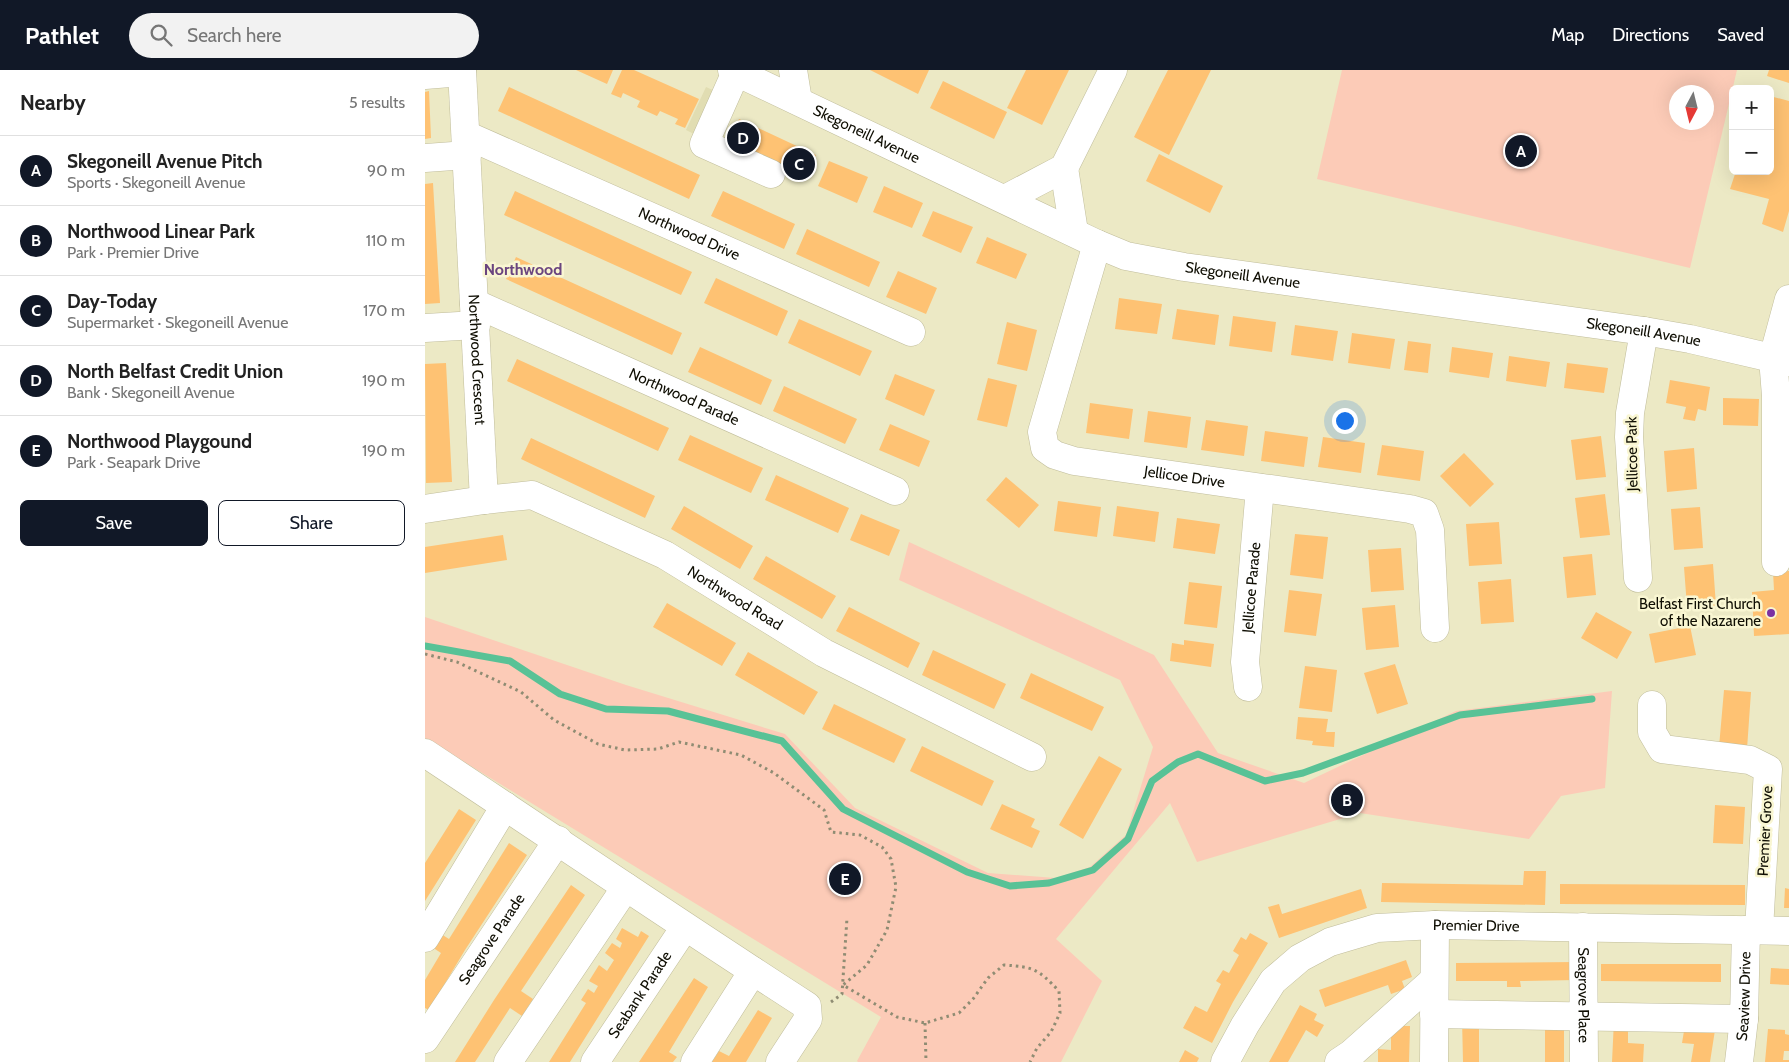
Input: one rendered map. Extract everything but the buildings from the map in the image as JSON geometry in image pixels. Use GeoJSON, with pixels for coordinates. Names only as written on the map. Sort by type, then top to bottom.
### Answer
{"type":"FeatureCollection","features":[{"type":"Feature","properties":{"kind":"street"},"geometry":{"type":"LineString","coordinates":[[793,70],[798,101]]}},
{"type":"Feature","properties":{"kind":"street"},"geometry":{"type":"LineString","coordinates":[[1005,199],[1064,168],[1113,70]]}},
{"type":"Feature","properties":{"kind":"street"},"geometry":{"type":"LineString","coordinates":[[425,75],[462,71]]}},
{"type":"Feature","properties":{"kind":"street","name":"Northwood Crescent"},"geometry":{"type":"LineString","coordinates":[[462,71],[484,500]]}},
{"type":"Feature","properties":{"kind":"street"},"geometry":{"type":"LineString","coordinates":[[736,71],[704,144],[771,174]]}},
{"type":"Feature","properties":{"kind":"street","name":"Skegoneill Avenue"},"geometry":{"type":"LineString","coordinates":[[736,71],[1127,256],[1203,270],[1644,331],[1690,339],[1781,360]]}},
{"type":"Feature","properties":{"kind":"street","name":"Northwood Drive"},"geometry":{"type":"LineString","coordinates":[[425,158],[467,145],[911,332]]}},
{"type":"Feature","properties":{"kind":"street"},"geometry":{"type":"LineString","coordinates":[[1064,168],[1086,238]]}},
{"type":"Feature","properties":{"kind":"street","name":"Jellicoe Drive"},"geometry":{"type":"LineString","coordinates":[[1086,238],[1042,432],[1045,448],[1055,455],[1074,461],[1410,509],[1424,513],[1430,530],[1435,628]]}},
{"type":"Feature","properties":{"kind":"street"},"geometry":{"type":"LineString","coordinates":[[1776,562],[1776,396],[1789,300]]}},
{"type":"Feature","properties":{"kind":"street","name":"Northwood Parade"},"geometry":{"type":"LineString","coordinates":[[425,328],[475,314],[895,491]]}},
{"type":"Feature","properties":{"kind":"street","name":"Jellicoe Park"},"geometry":{"type":"LineString","coordinates":[[1638,578],[1629,437],[1630,413],[1644,331]]}},
{"type":"Feature","properties":{"kind":"street","name":"Jellicoe Parade"},"geometry":{"type":"LineString","coordinates":[[1248,687],[1245,662],[1260,488]]}},
{"type":"Feature","properties":{"kind":"street","name":"Northwood Road"},"geometry":{"type":"LineString","coordinates":[[425,509],[532,495],[665,555],[824,653],[1032,757]]}},
{"type":"Feature","properties":{"kind":"street","name":"Premier Grove"},"geometry":{"type":"LineString","coordinates":[[1652,704],[1652,732],[1662,749],[1750,760],[1768,770],[1753,930]]}},
{"type":"Feature","properties":{"kind":"street"},"geometry":{"type":"LineString","coordinates":[[427,758],[558,840],[685,927],[807,1006],[808,1019],[780,1062]]}},
{"type":"Feature","properties":{"kind":"street"},"geometry":{"type":"LineString","coordinates":[[425,938],[505,806]]}},
{"type":"Feature","properties":{"kind":"street","name":"Seagrove Parade"},"geometry":{"type":"LineString","coordinates":[[425,1039],[558,840]]}},
{"type":"Feature","properties":{"kind":"street"},"geometry":{"type":"LineString","coordinates":[[508,1062],[626,887]]}},
{"type":"Feature","properties":{"kind":"street"},"geometry":{"type":"LineString","coordinates":[[1435,925],[1435,1062]]}},
{"type":"Feature","properties":{"kind":"street","name":"Premier Drive"},"geometry":{"type":"LineString","coordinates":[[1225,1062],[1245,1025],[1273,981],[1301,958],[1329,942],[1377,928],[1435,925],[1789,931]]}},
{"type":"Feature","properties":{"kind":"street","name":"Seabank Parade"},"geometry":{"type":"LineString","coordinates":[[595,1062],[685,927]]}},
{"type":"Feature","properties":{"kind":"street","name":"Seagrove Place"},"geometry":{"type":"LineString","coordinates":[[1583,927],[1584,1062]]}},
{"type":"Feature","properties":{"kind":"street","name":"Seaview Drive"},"geometry":{"type":"LineString","coordinates":[[1739,1062],[1753,930]]}},
{"type":"Feature","properties":{"kind":"street"},"geometry":{"type":"LineString","coordinates":[[695,1062],[753,971]]}},
{"type":"Feature","properties":{"kind":"street"},"geometry":{"type":"LineString","coordinates":[[1339,1062],[1351,1054],[1434,980]]}},
{"type":"Feature","properties":{"kind":"street"},"geometry":{"type":"LineString","coordinates":[[1435,1014],[1744,1019]]}},
{"type":"Feature","properties":{"kind":"path"},"geometry":{"type":"LineString","coordinates":[[425,654],[457,662],[521,692],[554,720],[598,744],[625,750],[658,749],[679,742],[741,755],[775,773],[825,810],[831,832],[860,836],[882,847],[891,860],[896,887],[887,930],[867,965],[843,985]]}},
{"type":"Feature","properties":{"kind":"path"},"geometry":{"type":"LineString","coordinates":[[808,1019],[842,994],[847,918]]}},
{"type":"Feature","properties":{"kind":"path"},"geometry":{"type":"LineString","coordinates":[[843,985],[897,1017],[925,1022],[959,1013],[973,999],[988,978],[1003,965],[1024,966],[1042,974],[1059,991],[1060,1012],[1051,1032],[1037,1048],[1030,1062]]}},
{"type":"Feature","properties":{"kind":"path"},"geometry":{"type":"LineString","coordinates":[[925,1022],[926,1062]]}},
{"type":"Feature","properties":{"kind":"shaded area"},"geometry":{"type":"Polygon","coordinates":[[[1342,70],[1737,70],[1733,85],[1729,85],[1729,104],[1690,268],[1317,179],[1342,70]]]}},
{"type":"Feature","properties":{"kind":"shaded area"},"geometry":{"type":"Polygon","coordinates":[[[706,87],[724,95],[704,139],[686,130],[706,87]]]}},
{"type":"Feature","properties":{"kind":"shaded area"},"geometry":{"type":"Polygon","coordinates":[[[909,542],[1154,655],[1218,753],[1304,783],[1456,711],[1612,691],[1605,788],[1561,796],[1529,839],[1360,813],[1197,862],[1170,803],[1056,939],[1102,981],[1061,1062],[858,1062],[881,1017],[425,738],[425,617],[626,685],[785,734],[855,808],[988,873],[1056,878],[1090,867],[1126,835],[1153,747],[1120,680],[899,580],[909,542]]]}},
{"type":"Feature","properties":{"kind":"waterway"},"geometry":{"type":"LineString","coordinates":[[425,646],[510,661],[560,694],[606,709],[668,711],[782,741],[843,809],[967,872],[1010,886],[1049,883],[1093,870],[1128,839],[1152,781],[1178,762],[1198,754],[1265,781],[1303,773],[1460,715],[1592,699]]}},
{"type":"Feature","properties":{"kind":"place","name":"North Belfast Credit Union"},"geometry":{"type":"Point","coordinates":[743,138]}},
{"type":"Feature","properties":{"kind":"place","name":"Skegoneill Avenue Pitch"},"geometry":{"type":"Point","coordinates":[1521,151]}},
{"type":"Feature","properties":{"kind":"place","name":"Day-Today"},"geometry":{"type":"Point","coordinates":[799,164]}},
{"type":"Feature","properties":{"kind":"place","name":"Belfast First Church of the Nazarene"},"geometry":{"type":"Point","coordinates":[1771,613]}},
{"type":"Feature","properties":{"kind":"place","name":"Northwood Linear Park"},"geometry":{"type":"Point","coordinates":[1347,800]}},
{"type":"Feature","properties":{"kind":"place","name":"Northwood Playgound"},"geometry":{"type":"Point","coordinates":[845,879]}},
{"type":"Feature","properties":{"kind":"district","name":"Northwood"},"geometry":{"type":"Point","coordinates":[523,269]}}]}
